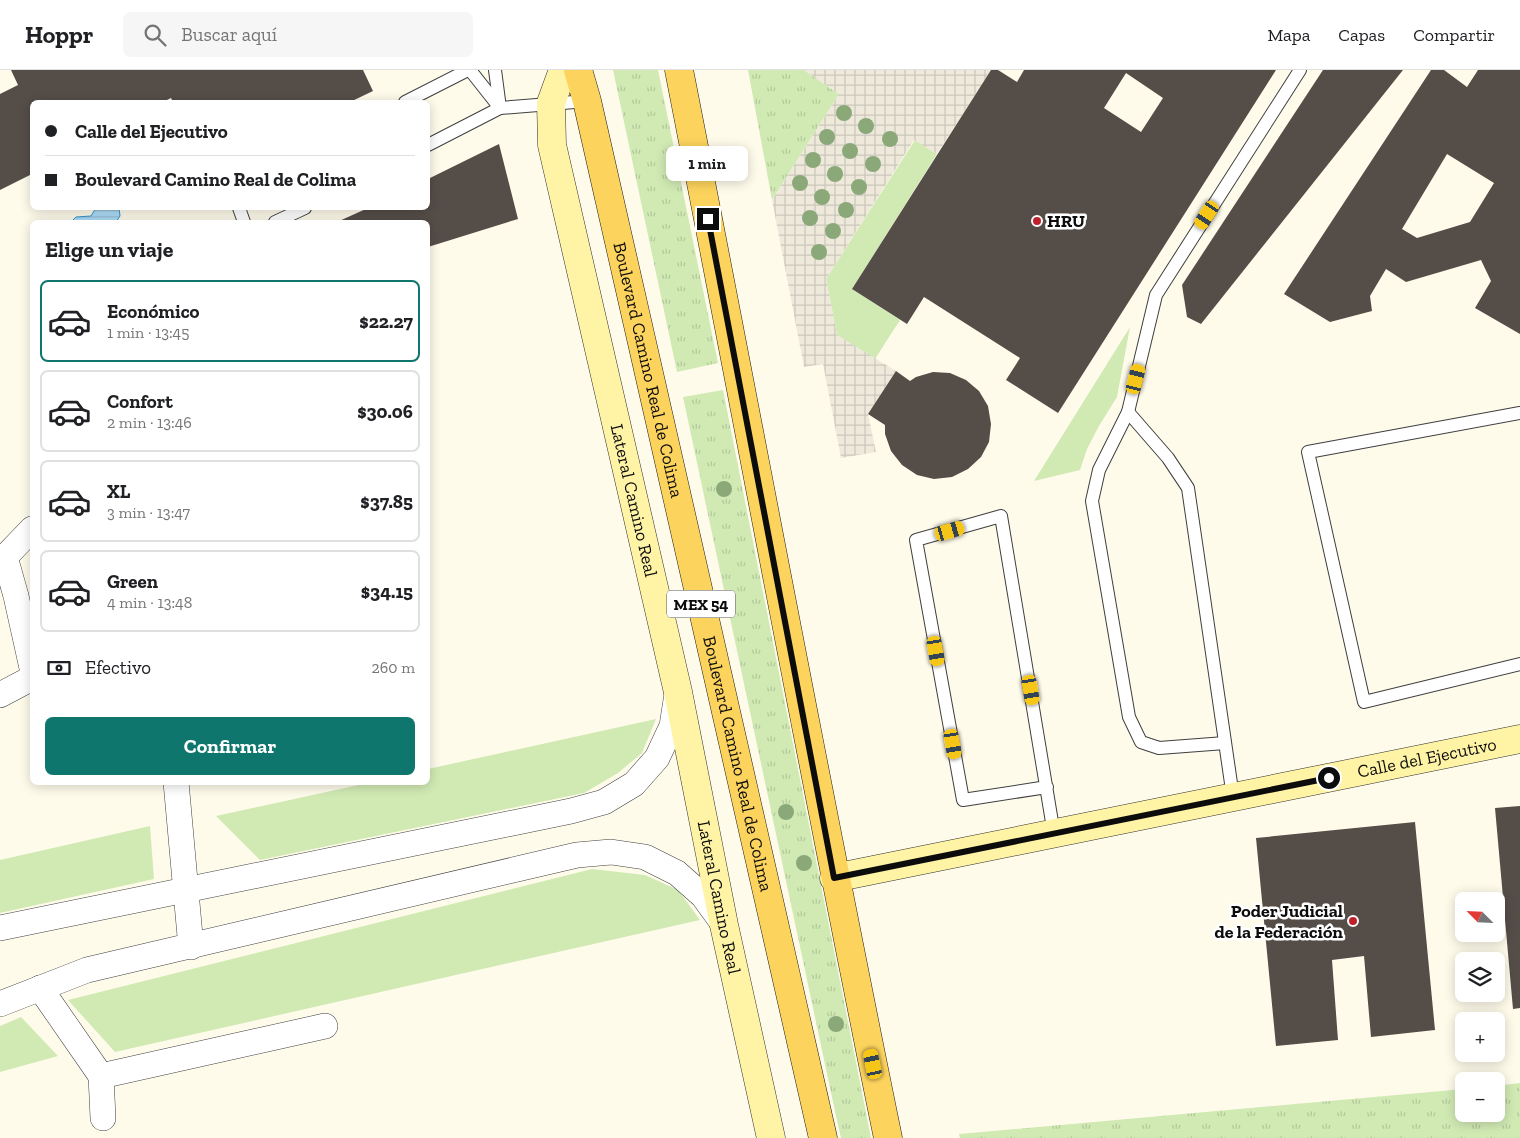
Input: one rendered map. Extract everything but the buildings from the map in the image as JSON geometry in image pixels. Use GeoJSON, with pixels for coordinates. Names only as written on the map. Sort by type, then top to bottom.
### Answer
{"type":"FeatureCollection","features":[{"type":"Feature","properties":{"kind":"main road","name":"Boulevard Camino Real de Colima"},"geometry":{"type":"LineString","coordinates":[[578,70],[587,101],[823,1138]]}},
{"type":"Feature","properties":{"kind":"main road"},"geometry":{"type":"LineString","coordinates":[[679,70],[834,878],[888,1138]]}},
{"type":"Feature","properties":{"kind":"street","name":"Lateral Camino Real"},"geometry":{"type":"LineString","coordinates":[[563,70],[551,103],[552,145],[678,692],[724,925],[771,1138]]}},
{"type":"Feature","properties":{"kind":"street"},"geometry":{"type":"LineString","coordinates":[[30,531],[3,556],[16,596],[30,659]]}},
{"type":"Feature","properties":{"kind":"street"},"geometry":{"type":"LineString","coordinates":[[0,695],[30,679]]}},
{"type":"Feature","properties":{"kind":"street"},"geometry":{"type":"LineString","coordinates":[[0,928],[571,811],[604,802],[634,784],[657,758],[672,726],[678,692]]}},
{"type":"Feature","properties":{"kind":"street","name":"Calle del Ejecutivo"},"geometry":{"type":"LineString","coordinates":[[834,878],[1520,739]]}},
{"type":"Feature","properties":{"kind":"street"},"geometry":{"type":"LineString","coordinates":[[176,785],[191,947]]}},
{"type":"Feature","properties":{"kind":"street"},"geometry":{"type":"LineString","coordinates":[[0,1004],[87,970],[577,855],[611,852],[645,857],[677,872],[703,896],[724,925]]}},
{"type":"Feature","properties":{"kind":"street"},"geometry":{"type":"LineString","coordinates":[[40,988],[101,1076],[103,1118]]}},
{"type":"Feature","properties":{"kind":"street"},"geometry":{"type":"LineString","coordinates":[[101,1076],[326,1026]]}},
{"type":"Feature","properties":{"kind":"lane"},"geometry":{"type":"LineString","coordinates":[[409,100],[469,70],[500,108]]}},
{"type":"Feature","properties":{"kind":"lane"},"geometry":{"type":"LineString","coordinates":[[495,70],[500,108]]}},
{"type":"Feature","properties":{"kind":"lane"},"geometry":{"type":"LineString","coordinates":[[1225,743],[1159,748],[1141,742],[1129,717],[1092,501],[1099,470],[1128,412],[1156,295],[1300,70]]}},
{"type":"Feature","properties":{"kind":"lane"},"geometry":{"type":"LineString","coordinates":[[430,144],[500,108],[587,101]]}},
{"type":"Feature","properties":{"kind":"lane"},"geometry":{"type":"LineString","coordinates":[[279,220],[300,210]]}},
{"type":"Feature","properties":{"kind":"lane"},"geometry":{"type":"LineString","coordinates":[[1128,412],[1168,458],[1188,488],[1233,797]]}},
{"type":"Feature","properties":{"kind":"lane"},"geometry":{"type":"LineString","coordinates":[[1520,413],[1308,452],[1364,702],[1520,664]]}},
{"type":"Feature","properties":{"kind":"lane"},"geometry":{"type":"LineString","coordinates":[[1047,787],[963,800],[916,540],[1001,516],[1047,787],[1054,834]]}},
{"type":"Feature","properties":{"kind":"green space"},"geometry":{"type":"Polygon","coordinates":[[[613,70],[658,70],[718,363],[677,372],[613,70]]]}},
{"type":"Feature","properties":{"kind":"green space"},"geometry":{"type":"Polygon","coordinates":[[[748,70],[804,70],[839,94],[772,200],[748,70]]]}},
{"type":"Feature","properties":{"kind":"green space"},"geometry":{"type":"Polygon","coordinates":[[[915,140],[937,154],[852,289],[900,320],[875,359],[837,335],[826,279],[915,140]]]}},
{"type":"Feature","properties":{"kind":"green space"},"geometry":{"type":"Polygon","coordinates":[[[1130,327],[1117,397],[1087,449],[1080,470],[1034,481],[1130,327]]]}},
{"type":"Feature","properties":{"kind":"green space"},"geometry":{"type":"Polygon","coordinates":[[[723,390],[871,1138],[841,1138],[683,397],[723,390]]]}},
{"type":"Feature","properties":{"kind":"green space"},"geometry":{"type":"Polygon","coordinates":[[[656,719],[642,753],[618,773],[584,793],[260,860],[216,816],[359,785],[430,785],[430,769],[656,719]]]}},
{"type":"Feature","properties":{"kind":"green space"},"geometry":{"type":"Polygon","coordinates":[[[150,826],[154,879],[0,913],[0,860],[150,826]]]}},
{"type":"Feature","properties":{"kind":"green space"},"geometry":{"type":"Polygon","coordinates":[[[592,869],[645,875],[678,890],[700,920],[115,1052],[68,1000],[592,869]]]}},
{"type":"Feature","properties":{"kind":"green space"},"geometry":{"type":"Polygon","coordinates":[[[21,1017],[58,1056],[0,1072],[0,1026],[21,1017]]]}},
{"type":"Feature","properties":{"kind":"green space"},"geometry":{"type":"Polygon","coordinates":[[[1520,1083],[1520,1138],[960,1138],[959,1134],[1455,1090],[1455,1122],[1505,1122],[1505,1085],[1520,1083]]]}},
{"type":"Feature","properties":{"kind":"shaded area"},"geometry":{"type":"Polygon","coordinates":[[[804,70],[991,70],[937,154],[914,140],[826,279],[837,335],[896,371],[868,414],[876,452],[841,458],[823,364],[804,367],[772,200],[839,94],[804,70]]]}},
{"type":"Feature","properties":{"kind":"water"},"geometry":{"type":"Polygon","coordinates":[[[95,210],[119,210],[120,216],[117,220],[73,220],[76,217],[91,216],[95,210]]]}},
{"type":"Feature","properties":{"kind":"place","name":"HRU"},"geometry":{"type":"Point","coordinates":[1037,221]}},
{"type":"Feature","properties":{"kind":"place","name":"Poder Judicial de la Federación"},"geometry":{"type":"Point","coordinates":[1353,921]}},
{"type":"Feature","properties":{"kind":"route"},"geometry":{"type":"LineString","coordinates":[[708,219],[834,878],[1329,778]]}}]}
